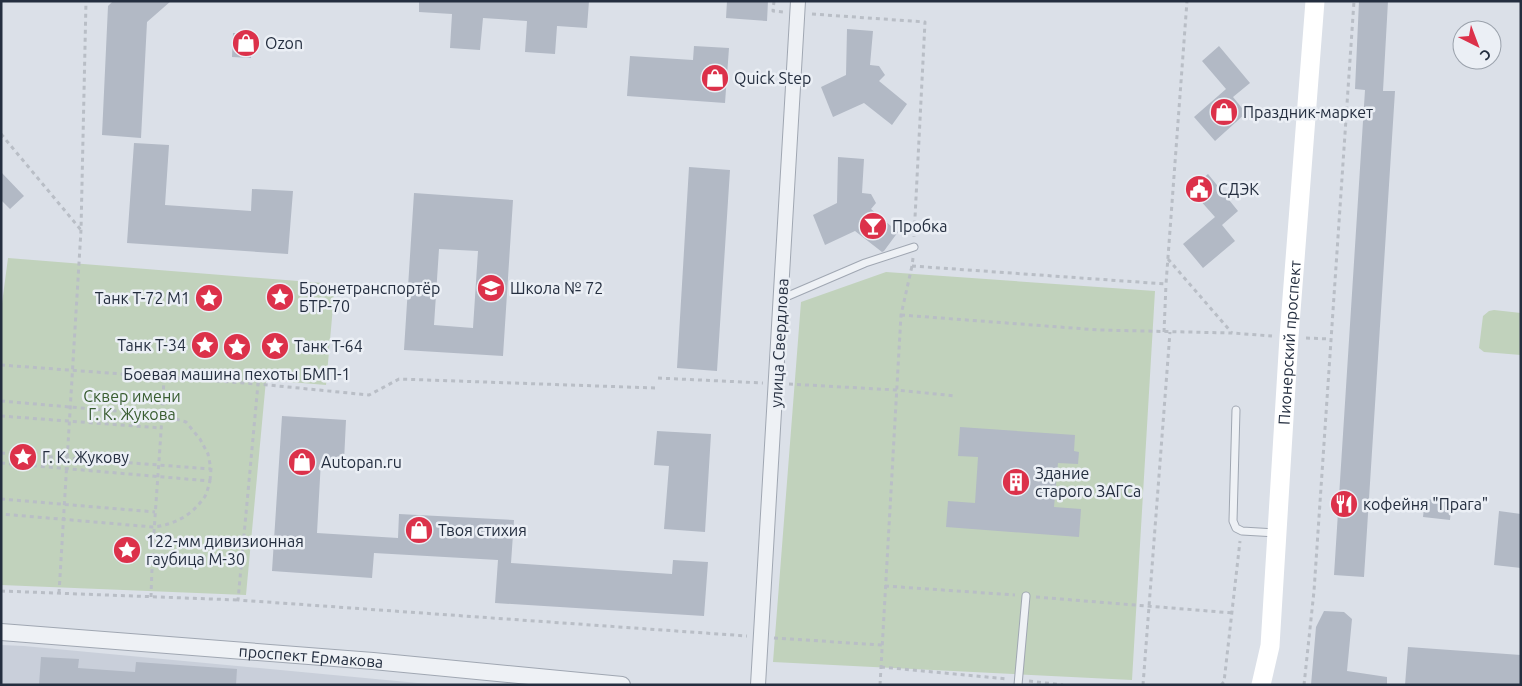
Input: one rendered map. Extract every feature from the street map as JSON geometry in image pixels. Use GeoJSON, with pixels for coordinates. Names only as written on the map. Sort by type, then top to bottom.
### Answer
{"type":"FeatureCollection","features":[{"type":"Feature","properties":{"kind":"main road","name":"Пионерский проспект"},"geometry":{"type":"LineString","coordinates":[[1261,685],[1270,646],[1289,337],[1315,1]]}},
{"type":"Feature","properties":{"kind":"street","name":"улица Свердлова"},"geometry":{"type":"LineString","coordinates":[[758,685],[798,7]]}},
{"type":"Feature","properties":{"kind":"street","name":"проспект Ермакова"},"geometry":{"type":"LineString","coordinates":[[1,632],[373,661],[622,685]]}},
{"type":"Feature","properties":{"kind":"lane"},"geometry":{"type":"LineString","coordinates":[[781,299],[865,263],[914,247]]}},
{"type":"Feature","properties":{"kind":"lane"},"geometry":{"type":"LineString","coordinates":[[1236,410],[1233,520],[1236,528],[1241,531],[1278,534]]}},
{"type":"Feature","properties":{"kind":"lane"},"geometry":{"type":"LineString","coordinates":[[1018,682],[1026,596]]}},
{"type":"Feature","properties":{"kind":"path"},"geometry":{"type":"LineString","coordinates":[[59,593],[62,519],[82,230],[86,1]]}},
{"type":"Feature","properties":{"kind":"path"},"geometry":{"type":"LineString","coordinates":[[774,1],[773,11],[798,7],[925,22],[914,247],[912,266],[900,315],[880,685]]}},
{"type":"Feature","properties":{"kind":"path"},"geometry":{"type":"LineString","coordinates":[[1164,332],[1187,1]]}},
{"type":"Feature","properties":{"kind":"path"},"geometry":{"type":"LineString","coordinates":[[1304,685],[1314,591],[1354,1]]}},
{"type":"Feature","properties":{"kind":"path"},"geometry":{"type":"LineString","coordinates":[[1,134],[82,230]]}},
{"type":"Feature","properties":{"kind":"path"},"geometry":{"type":"LineString","coordinates":[[1168,258],[1232,333]]}},
{"type":"Feature","properties":{"kind":"path"},"geometry":{"type":"LineString","coordinates":[[912,266],[1166,284]]}},
{"type":"Feature","properties":{"kind":"path"},"geometry":{"type":"LineString","coordinates":[[900,315],[1099,330],[1232,333],[1330,339]]}},
{"type":"Feature","properties":{"kind":"path"},"geometry":{"type":"LineString","coordinates":[[1143,685],[1170,332]]}},
{"type":"Feature","properties":{"kind":"path"},"geometry":{"type":"LineString","coordinates":[[1,365],[258,384],[369,395],[399,378],[655,388]]}},
{"type":"Feature","properties":{"kind":"path"},"geometry":{"type":"LineString","coordinates":[[151,597],[153,527],[164,377]]}},
{"type":"Feature","properties":{"kind":"path"},"geometry":{"type":"LineString","coordinates":[[658,378],[896,390],[956,396]]}},
{"type":"Feature","properties":{"kind":"path"},"geometry":{"type":"LineString","coordinates":[[238,600],[258,384]]}},
{"type":"Feature","properties":{"kind":"path"},"geometry":{"type":"LineString","coordinates":[[1,401],[162,415],[186,422],[200,439],[208,454],[211,469],[210,481],[204,499],[184,518],[166,526],[153,527],[1,514]]}},
{"type":"Feature","properties":{"kind":"path"},"geometry":{"type":"LineString","coordinates":[[1,416],[161,428]]}},
{"type":"Feature","properties":{"kind":"path"},"geometry":{"type":"LineString","coordinates":[[1,453],[211,469]]}},
{"type":"Feature","properties":{"kind":"path"},"geometry":{"type":"LineString","coordinates":[[1,463],[210,481]]}},
{"type":"Feature","properties":{"kind":"path"},"geometry":{"type":"LineString","coordinates":[[1,499],[155,512]]}},
{"type":"Feature","properties":{"kind":"path"},"geometry":{"type":"LineString","coordinates":[[1221,685],[1224,682],[1233,613],[1241,531]]}},
{"type":"Feature","properties":{"kind":"path"},"geometry":{"type":"LineString","coordinates":[[886,586],[1233,613]]}},
{"type":"Feature","properties":{"kind":"path"},"geometry":{"type":"LineString","coordinates":[[1,590],[238,600],[882,645]]}},
{"type":"Feature","properties":{"kind":"path"},"geometry":{"type":"LineString","coordinates":[[881,667],[1063,685]]}},
{"type":"Feature","properties":{"kind":"shaded area"},"geometry":{"type":"Polygon","coordinates":[[[1,645],[24,646],[439,685],[1,685],[1,645]]]}},
{"type":"Feature","properties":{"kind":"green space","name":"Сквер имени Г. К. Жукова"},"geometry":{"type":"Polygon","coordinates":[[[8,258],[335,284],[326,385],[266,380],[246,595],[1,585],[1,311],[8,258]]]}},
{"type":"Feature","properties":{"kind":"green space"},"geometry":{"type":"Polygon","coordinates":[[[886,272],[1155,291],[1132,680],[773,662],[801,302],[886,272]]]}},
{"type":"Feature","properties":{"kind":"green space"},"geometry":{"type":"Polygon","coordinates":[[[1489,311],[1521,313],[1521,355],[1484,352],[1479,348],[1483,316],[1489,311]]]}},
{"type":"Feature","properties":{"kind":"building"},"geometry":{"type":"Polygon","coordinates":[[[113,1],[171,1],[147,22],[141,138],[102,135],[108,6],[113,1]]]}},
{"type":"Feature","properties":{"kind":"building"},"geometry":{"type":"Polygon","coordinates":[[[419,1],[589,1],[587,28],[557,26],[555,54],[525,52],[527,21],[483,18],[480,50],[450,48],[452,14],[419,12],[419,1]]]}},
{"type":"Feature","properties":{"kind":"building"},"geometry":{"type":"Polygon","coordinates":[[[727,1],[768,1],[767,21],[726,18],[727,1]]]}},
{"type":"Feature","properties":{"kind":"building"},"geometry":{"type":"Polygon","coordinates":[[[1359,1],[1388,1],[1383,91],[1395,91],[1364,577],[1334,575],[1365,90],[1355,89],[1359,1]]]}},
{"type":"Feature","properties":{"kind":"building"},"geometry":{"type":"Polygon","coordinates":[[[847,29],[873,31],[870,65],[879,66],[885,75],[879,81],[907,104],[892,125],[864,103],[833,117],[821,87],[846,75],[847,29]]]}},
{"type":"Feature","properties":{"kind":"building"},"geometry":{"type":"Polygon","coordinates":[[[233,33],[252,33],[251,58],[232,57],[233,33]]]}},
{"type":"Feature","properties":{"kind":"building"},"geometry":{"type":"Polygon","coordinates":[[[694,46],[729,48],[725,103],[627,96],[630,56],[693,60],[694,46]]]}},
{"type":"Feature","properties":{"kind":"building"},"geometry":{"type":"Polygon","coordinates":[[[1219,46],[1250,83],[1233,97],[1246,113],[1215,141],[1194,117],[1226,89],[1202,61],[1219,46]]]}},
{"type":"Feature","properties":{"kind":"building"},"geometry":{"type":"Polygon","coordinates":[[[134,143],[169,145],[165,205],[251,211],[252,189],[293,191],[288,254],[127,243],[134,143]]]}},
{"type":"Feature","properties":{"kind":"building"},"geometry":{"type":"Polygon","coordinates":[[[838,157],[864,159],[862,193],[871,194],[876,203],[871,209],[898,232],[882,252],[855,231],[825,245],[813,215],[837,203],[838,157]]]}},
{"type":"Feature","properties":{"kind":"building"},"geometry":{"type":"Polygon","coordinates":[[[689,167],[730,170],[717,371],[677,368],[689,167]]]}},
{"type":"Feature","properties":{"kind":"building"},"geometry":{"type":"Polygon","coordinates":[[[1,172],[24,196],[10,209],[1,200],[1,172]]]}},
{"type":"Feature","properties":{"kind":"building"},"geometry":{"type":"Polygon","coordinates":[[[1208,174],[1238,211],[1222,225],[1235,241],[1203,268],[1183,244],[1215,217],[1190,189],[1208,174]]]}},
{"type":"Feature","properties":{"kind":"building","name":"Школа № 72"},"geometry":{"type":"Polygon","coordinates":[[[414,193],[513,200],[503,356],[404,350],[414,193]],[[439,249],[434,325],[473,328],[478,251],[439,249]]]}},
{"type":"Feature","properties":{"kind":"building"},"geometry":{"type":"Polygon","coordinates":[[[282,416],[346,420],[344,461],[321,460],[317,533],[398,538],[399,514],[514,520],[511,563],[672,574],[673,560],[708,562],[704,616],[495,603],[498,560],[374,553],[372,578],[272,571],[282,416]]]}},
{"type":"Feature","properties":{"kind":"building","name":"Здание старого ЗАГСа"},"geometry":{"type":"Polygon","coordinates":[[[960,427],[1075,435],[1074,451],[1079,452],[1078,464],[1058,463],[1054,507],[1081,509],[1079,537],[946,527],[948,501],[975,503],[978,457],[958,456],[960,427]]]}},
{"type":"Feature","properties":{"kind":"building"},"geometry":{"type":"Polygon","coordinates":[[[657,431],[711,434],[705,532],[664,529],[669,466],[654,465],[657,431]]]}},
{"type":"Feature","properties":{"kind":"building"},"geometry":{"type":"Polygon","coordinates":[[[1425,499],[1452,502],[1450,520],[1423,517],[1425,499]]]}},
{"type":"Feature","properties":{"kind":"building"},"geometry":{"type":"Polygon","coordinates":[[[1499,511],[1521,514],[1521,568],[1494,565],[1499,511]]]}},
{"type":"Feature","properties":{"kind":"building"},"geometry":{"type":"Polygon","coordinates":[[[1324,611],[1344,612],[1352,619],[1347,671],[1387,677],[1387,685],[1311,685],[1316,627],[1324,611]]]}},
{"type":"Feature","properties":{"kind":"building"},"geometry":{"type":"Polygon","coordinates":[[[1408,647],[1521,655],[1521,685],[1405,685],[1408,647]]]}},
{"type":"Feature","properties":{"kind":"building"},"geometry":{"type":"Polygon","coordinates":[[[41,657],[79,659],[78,668],[135,672],[136,662],[237,669],[236,685],[39,685],[41,657]]]}},
{"type":"Feature","properties":{"kind":"place","name":"Ozon"},"geometry":{"type":"Point","coordinates":[246,43]}},
{"type":"Feature","properties":{"kind":"place","name":"Quick Step"},"geometry":{"type":"Point","coordinates":[715,78]}},
{"type":"Feature","properties":{"kind":"place","name":"Праздник-маркет"},"geometry":{"type":"Point","coordinates":[1224,112]}},
{"type":"Feature","properties":{"kind":"place","name":"СДЭК"},"geometry":{"type":"Point","coordinates":[1199,189]}},
{"type":"Feature","properties":{"kind":"place","name":"Пробка"},"geometry":{"type":"Point","coordinates":[873,226]}},
{"type":"Feature","properties":{"kind":"place","name":"Школа № 72"},"geometry":{"type":"Point","coordinates":[491,288]}},
{"type":"Feature","properties":{"kind":"place","name":"Бронетранспортёр БТР-70"},"geometry":{"type":"Point","coordinates":[280,297]}},
{"type":"Feature","properties":{"kind":"place","name":"Танк Т-72 М1"},"geometry":{"type":"Point","coordinates":[209,298]}},
{"type":"Feature","properties":{"kind":"place","name":"Танк Т-34"},"geometry":{"type":"Point","coordinates":[205,345]}},
{"type":"Feature","properties":{"kind":"place","name":"Танк Т-64"},"geometry":{"type":"Point","coordinates":[275,346]}},
{"type":"Feature","properties":{"kind":"place","name":"Боевая машина пехоты БМП-1"},"geometry":{"type":"Point","coordinates":[237,347]}},
{"type":"Feature","properties":{"kind":"place","name":"Г. К. Жукову"},"geometry":{"type":"Point","coordinates":[23,457]}},
{"type":"Feature","properties":{"kind":"place","name":"Autopan.ru"},"geometry":{"type":"Point","coordinates":[302,462]}},
{"type":"Feature","properties":{"kind":"place","name":"Здание старого ЗАГСа"},"geometry":{"type":"Point","coordinates":[1016,482]}},
{"type":"Feature","properties":{"kind":"place","name":"кофейня \"Прага\""},"geometry":{"type":"Point","coordinates":[1344,504]}},
{"type":"Feature","properties":{"kind":"place","name":"Твоя стихия"},"geometry":{"type":"Point","coordinates":[419,530]}},
{"type":"Feature","properties":{"kind":"place","name":"122-мм дивизионная гаубица М-30"},"geometry":{"type":"Point","coordinates":[127,550]}}]}
